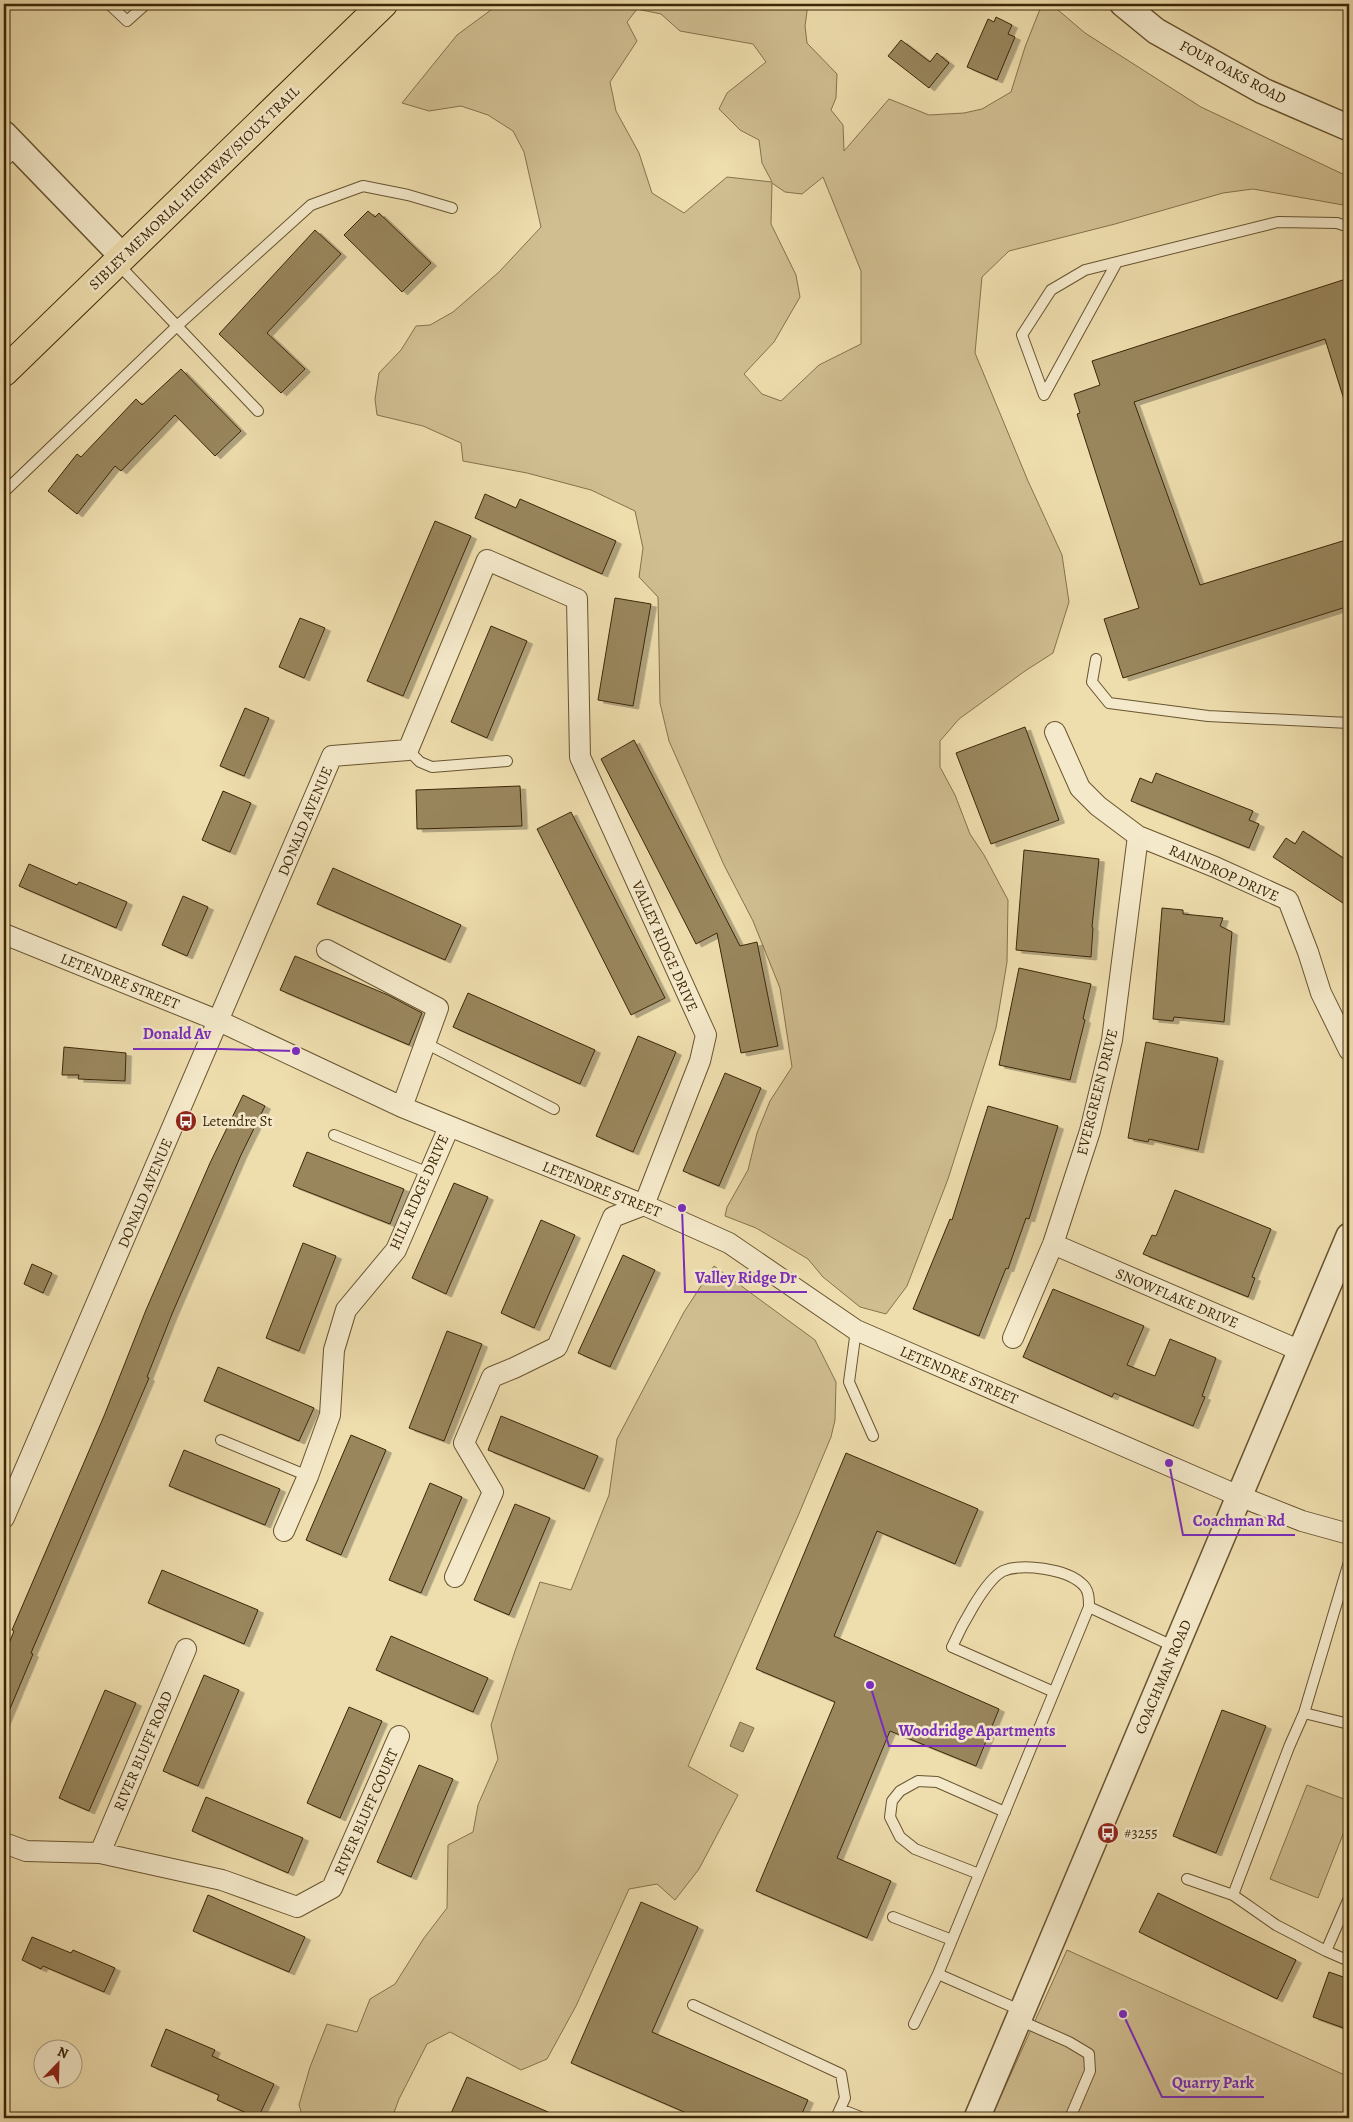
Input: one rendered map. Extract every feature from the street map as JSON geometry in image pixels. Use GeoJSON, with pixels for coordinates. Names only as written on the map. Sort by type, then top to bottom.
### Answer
{"type":"FeatureCollection","features":[{"type":"Feature","properties":{"kind":"highway","name":"SIBLEY MEMORIAL HIGHWAY/SIOUX TRAIL"},"geometry":{"type":"LineString","coordinates":[[4,372],[383,4]]}},
{"type":"Feature","properties":{"kind":"street","name":"FOUR OAKS ROAD"},"geometry":{"type":"LineString","coordinates":[[1124,4],[1156,31],[1263,91],[1349,128]]}},
{"type":"Feature","properties":{"kind":"street"},"geometry":{"type":"LineString","coordinates":[[9,148],[120,260]]}},
{"type":"Feature","properties":{"kind":"street","name":"VALLEY RIDGE DRIVE"},"geometry":{"type":"LineString","coordinates":[[408,750],[488,560],[577,599],[580,757],[706,1036],[700,1061],[644,1205]]}},
{"type":"Feature","properties":{"kind":"street","name":"RAINDROP DRIVE"},"geometry":{"type":"LineString","coordinates":[[1055,732],[1080,788],[1098,806],[1138,836],[1215,867],[1288,900],[1321,993],[1349,1050]]}},
{"type":"Feature","properties":{"kind":"street","name":"DONALD AVENUE"},"geometry":{"type":"LineString","coordinates":[[4,1518],[332,756],[408,750]]}},
{"type":"Feature","properties":{"kind":"street","name":"EVERGREEN DRIVE"},"geometry":{"type":"LineString","coordinates":[[1013,1338],[1053,1244],[1090,1130],[1112,1040],[1138,836]]}},
{"type":"Feature","properties":{"kind":"street","name":"LETENDRE STREET"},"geometry":{"type":"LineString","coordinates":[[4,934],[219,1021],[402,1107],[644,1205],[729,1243],[856,1330],[1239,1496],[1302,1521],[1349,1534]]}},
{"type":"Feature","properties":{"kind":"street"},"geometry":{"type":"LineString","coordinates":[[327,950],[438,1008],[402,1107]]}},
{"type":"Feature","properties":{"kind":"street","name":"HILL RIDGE DRIVE"},"geometry":{"type":"LineString","coordinates":[[284,1531],[308,1476],[330,1415],[334,1350],[346,1310],[396,1250],[449,1127]]}},
{"type":"Feature","properties":{"kind":"street"},"geometry":{"type":"LineString","coordinates":[[455,1577],[493,1492],[464,1443],[492,1377],[557,1347],[613,1217],[644,1205]]}},
{"type":"Feature","properties":{"kind":"street","name":"COACHMAN ROAD"},"geometry":{"type":"LineString","coordinates":[[977,2118],[1349,1236]]}},
{"type":"Feature","properties":{"kind":"street","name":"SNOWFLAKE DRIVE"},"geometry":{"type":"LineString","coordinates":[[1053,1244],[1301,1350]]}},
{"type":"Feature","properties":{"kind":"street","name":"RIVER BLUFF ROAD"},"geometry":{"type":"LineString","coordinates":[[100,1853],[186,1649]]}},
{"type":"Feature","properties":{"kind":"street","name":"RIVER BLUFF COURT"},"geometry":{"type":"LineString","coordinates":[[4,1843],[26,1851],[100,1853],[222,1880],[297,1907],[332,1888],[399,1736]]}},
{"type":"Feature","properties":{"kind":"lane"},"geometry":{"type":"LineString","coordinates":[[110,4],[127,21],[146,4]]}},
{"type":"Feature","properties":{"kind":"lane"},"geometry":{"type":"LineString","coordinates":[[4,492],[178,326],[311,206],[363,186],[408,195],[452,208]]}},
{"type":"Feature","properties":{"kind":"lane"},"geometry":{"type":"LineString","coordinates":[[1117,262],[1044,396],[1022,335],[1051,290],[1085,270],[1117,262],[1278,222],[1336,224],[1349,227]]}},
{"type":"Feature","properties":{"kind":"lane"},"geometry":{"type":"LineString","coordinates":[[120,260],[178,326],[258,411]]}},
{"type":"Feature","properties":{"kind":"lane"},"geometry":{"type":"LineString","coordinates":[[1096,658],[1092,682],[1109,703],[1208,716],[1349,723]]}},
{"type":"Feature","properties":{"kind":"lane"},"geometry":{"type":"LineString","coordinates":[[408,750],[420,762],[432,767],[507,760]]}},
{"type":"Feature","properties":{"kind":"lane"},"geometry":{"type":"LineString","coordinates":[[425,1043],[554,1109]]}},
{"type":"Feature","properties":{"kind":"lane"},"geometry":{"type":"LineString","coordinates":[[334,1135],[429,1173]]}},
{"type":"Feature","properties":{"kind":"lane"},"geometry":{"type":"LineString","coordinates":[[856,1330],[848,1382],[873,1436]]}},
{"type":"Feature","properties":{"kind":"lane"},"geometry":{"type":"LineString","coordinates":[[221,1440],[308,1476]]}},
{"type":"Feature","properties":{"kind":"lane"},"geometry":{"type":"LineString","coordinates":[[1232,1895],[1285,1756],[1304,1713],[1349,1562]]}},
{"type":"Feature","properties":{"kind":"lane"},"geometry":{"type":"LineString","coordinates":[[914,2024],[938,1974],[1089,1607],[1089,1594],[1081,1583],[1052,1570],[1023,1567],[1002,1572],[983,1593],[963,1623],[952,1647],[1054,1692]]}},
{"type":"Feature","properties":{"kind":"lane"},"geometry":{"type":"LineString","coordinates":[[1089,1607],[1175,1647]]}},
{"type":"Feature","properties":{"kind":"lane"},"geometry":{"type":"LineString","coordinates":[[1304,1713],[1349,1724]]}},
{"type":"Feature","properties":{"kind":"lane"},"geometry":{"type":"LineString","coordinates":[[979,1874],[915,1849],[900,1837],[890,1817],[892,1801],[900,1791],[918,1781],[937,1782],[1005,1812]]}},
{"type":"Feature","properties":{"kind":"lane"},"geometry":{"type":"LineString","coordinates":[[1187,1878],[1232,1895],[1276,1925],[1349,1961]]}},
{"type":"Feature","properties":{"kind":"lane"},"geometry":{"type":"LineString","coordinates":[[1326,1951],[1349,1898]]}},
{"type":"Feature","properties":{"kind":"lane"},"geometry":{"type":"LineString","coordinates":[[893,1917],[952,1940]]}},
{"type":"Feature","properties":{"kind":"lane"},"geometry":{"type":"LineString","coordinates":[[938,1974],[1089,2054],[1090,2071],[1070,2118]]}},
{"type":"Feature","properties":{"kind":"lane"},"geometry":{"type":"LineString","coordinates":[[693,2005],[841,2074],[845,2098],[838,2113],[863,2118]]}},
{"type":"Feature","properties":{"kind":"shaded area"},"geometry":{"type":"Polygon","coordinates":[[[499,4],[808,4],[805,26],[807,43],[837,74],[836,98],[831,110],[843,125],[844,151],[889,99],[929,115],[964,113],[982,109],[1011,92],[1025,47],[1042,4],[1051,4],[1085,33],[1201,107],[1349,177],[1349,206],[1253,189],[1223,193],[1115,224],[1009,251],[982,277],[975,353],[1028,481],[1062,555],[1069,602],[1053,653],[959,719],[940,741],[940,767],[955,795],[970,834],[984,855],[1008,900],[1007,962],[996,1028],[948,1179],[907,1286],[886,1314],[860,1307],[823,1277],[808,1259],[756,1228],[725,1216],[727,1207],[748,1170],[757,1133],[770,1101],[792,1067],[780,988],[753,921],[724,865],[669,741],[660,703],[658,597],[639,577],[643,548],[635,511],[591,490],[527,473],[463,461],[461,443],[423,426],[377,415],[375,399],[379,373],[401,350],[416,326],[430,325],[453,312],[499,272],[541,227],[524,152],[513,131],[488,115],[461,106],[429,111],[402,103],[457,35],[499,4]],[[637,9],[627,22],[637,41],[610,82],[616,111],[639,153],[652,193],[684,213],[727,177],[772,182],[762,163],[759,140],[740,130],[719,109],[727,93],[766,62],[753,44],[680,31],[661,14],[637,9]],[[823,177],[802,194],[785,192],[772,183],[771,224],[796,275],[800,297],[774,342],[744,374],[762,394],[781,401],[819,365],[861,344],[861,271],[823,177]]]}},
{"type":"Feature","properties":{"kind":"shaded area"},"geometry":{"type":"Polygon","coordinates":[[[714,1266],[815,1340],[836,1382],[835,1420],[831,1437],[688,1766],[738,1795],[699,1869],[675,1900],[657,1884],[629,1889],[576,2006],[547,2059],[521,2070],[450,2032],[427,2044],[399,2099],[392,2118],[303,2118],[299,2105],[310,2067],[327,2024],[357,2032],[370,1999],[395,1984],[424,1938],[447,1908],[448,1845],[473,1832],[478,1805],[498,1759],[491,1725],[540,1582],[571,1590],[609,1495],[617,1439],[684,1312],[714,1266]]]}},
{"type":"Feature","properties":{"kind":"shaded area"},"geometry":{"type":"Polygon","coordinates":[[[740,1722],[754,1728],[743,1752],[730,1746],[740,1722]]]}},
{"type":"Feature","properties":{"kind":"shaded area"},"geometry":{"type":"Polygon","coordinates":[[[1307,1785],[1349,1801],[1349,1819],[1318,1898],[1270,1879],[1307,1785]]]}},
{"type":"Feature","properties":{"kind":"shaded area"},"geometry":{"type":"Polygon","coordinates":[[[1067,1950],[1349,2077],[1349,2118],[991,2118],[1067,1950]]]}},
{"type":"Feature","properties":{"kind":"building"},"geometry":{"type":"Polygon","coordinates":[[[996,17],[1012,25],[1008,34],[1015,37],[997,80],[967,67],[988,19],[994,22],[996,17]]]}},
{"type":"Feature","properties":{"kind":"building"},"geometry":{"type":"Polygon","coordinates":[[[901,40],[930,62],[937,53],[949,63],[929,88],[888,56],[901,40]]]}},
{"type":"Feature","properties":{"kind":"building"},"geometry":{"type":"Polygon","coordinates":[[[368,211],[375,217],[379,213],[431,263],[402,292],[344,235],[368,211]]]}},
{"type":"Feature","properties":{"kind":"building"},"geometry":{"type":"Polygon","coordinates":[[[315,230],[341,254],[267,333],[305,369],[281,393],[219,334],[315,230]]]}},
{"type":"Feature","properties":{"kind":"building"},"geometry":{"type":"Polygon","coordinates":[[[1349,278],[1349,405],[1346,406],[1325,339],[1134,402],[1200,585],[1349,539],[1349,606],[1123,678],[1104,619],[1139,608],[1077,414],[1080,413],[1074,394],[1100,385],[1092,361],[1349,278]]]}},
{"type":"Feature","properties":{"kind":"building"},"geometry":{"type":"Polygon","coordinates":[[[181,369],[241,431],[215,456],[175,415],[121,471],[115,466],[77,514],[48,491],[77,454],[81,457],[136,399],[142,405],[181,369]]]}},
{"type":"Feature","properties":{"kind":"building"},"geometry":{"type":"Polygon","coordinates":[[[485,494],[516,508],[520,499],[616,541],[602,574],[475,518],[485,494]]]}},
{"type":"Feature","properties":{"kind":"building"},"geometry":{"type":"Polygon","coordinates":[[[435,521],[471,536],[403,696],[367,681],[435,521]]]}},
{"type":"Feature","properties":{"kind":"building"},"geometry":{"type":"Polygon","coordinates":[[[615,598],[651,604],[633,706],[598,700],[615,598]]]}},
{"type":"Feature","properties":{"kind":"building"},"geometry":{"type":"Polygon","coordinates":[[[300,618],[325,628],[304,678],[279,667],[300,618]]]}},
{"type":"Feature","properties":{"kind":"building"},"geometry":{"type":"Polygon","coordinates":[[[491,626],[527,641],[487,738],[451,722],[491,626]]]}},
{"type":"Feature","properties":{"kind":"building"},"geometry":{"type":"Polygon","coordinates":[[[245,708],[269,718],[244,776],[220,766],[245,708]]]}},
{"type":"Feature","properties":{"kind":"building"},"geometry":{"type":"Polygon","coordinates":[[[1025,727],[1059,820],[991,844],[956,753],[1025,727]]]}},
{"type":"Feature","properties":{"kind":"building"},"geometry":{"type":"Polygon","coordinates":[[[634,740],[740,946],[757,942],[778,1046],[741,1053],[717,933],[696,944],[601,759],[634,740]]]}},
{"type":"Feature","properties":{"kind":"building"},"geometry":{"type":"Polygon","coordinates":[[[1156,773],[1253,811],[1249,820],[1259,824],[1249,848],[1131,801],[1140,778],[1152,783],[1156,773]]]}},
{"type":"Feature","properties":{"kind":"building"},"geometry":{"type":"Polygon","coordinates":[[[520,786],[522,826],[417,829],[416,790],[520,786]]]}},
{"type":"Feature","properties":{"kind":"building"},"geometry":{"type":"Polygon","coordinates":[[[223,791],[251,803],[230,852],[202,840],[223,791]]]}},
{"type":"Feature","properties":{"kind":"building"},"geometry":{"type":"Polygon","coordinates":[[[571,812],[665,998],[631,1015],[537,829],[571,812]]]}},
{"type":"Feature","properties":{"kind":"building"},"geometry":{"type":"Polygon","coordinates":[[[1303,831],[1349,862],[1349,907],[1273,857],[1286,838],[1295,844],[1303,831]]]}},
{"type":"Feature","properties":{"kind":"building"},"geometry":{"type":"Polygon","coordinates":[[[1024,850],[1099,859],[1091,957],[1016,950],[1024,850]]]}},
{"type":"Feature","properties":{"kind":"building"},"geometry":{"type":"Polygon","coordinates":[[[29,864],[77,885],[79,882],[127,902],[116,928],[19,886],[29,864]]]}},
{"type":"Feature","properties":{"kind":"building"},"geometry":{"type":"Polygon","coordinates":[[[333,868],[461,925],[445,960],[317,904],[333,868]]]}},
{"type":"Feature","properties":{"kind":"building"},"geometry":{"type":"Polygon","coordinates":[[[183,896],[208,907],[187,956],[162,945],[183,896]]]}},
{"type":"Feature","properties":{"kind":"building"},"geometry":{"type":"Polygon","coordinates":[[[1162,908],[1183,910],[1183,914],[1223,918],[1220,926],[1232,932],[1224,1022],[1174,1017],[1173,1021],[1153,1019],[1162,908]]]}},
{"type":"Feature","properties":{"kind":"building"},"geometry":{"type":"Polygon","coordinates":[[[295,956],[388,995],[422,1013],[409,1045],[280,990],[295,956]]]}},
{"type":"Feature","properties":{"kind":"building"},"geometry":{"type":"Polygon","coordinates":[[[1019,968],[1091,984],[1083,1019],[1085,1020],[1070,1080],[999,1065],[1019,968]]]}},
{"type":"Feature","properties":{"kind":"building"},"geometry":{"type":"Polygon","coordinates":[[[468,993],[595,1050],[580,1084],[453,1027],[468,993]]]}},
{"type":"Feature","properties":{"kind":"building"},"geometry":{"type":"Polygon","coordinates":[[[638,1036],[676,1052],[633,1152],[596,1136],[638,1036]]]}},
{"type":"Feature","properties":{"kind":"building"},"geometry":{"type":"Polygon","coordinates":[[[1146,1042],[1218,1058],[1198,1150],[1149,1139],[1148,1142],[1128,1138],[1146,1042]]]}},
{"type":"Feature","properties":{"kind":"building"},"geometry":{"type":"Polygon","coordinates":[[[64,1047],[126,1053],[125,1081],[78,1079],[79,1075],[62,1075],[64,1047]]]}},
{"type":"Feature","properties":{"kind":"building"},"geometry":{"type":"Polygon","coordinates":[[[725,1073],[761,1088],[719,1186],[683,1171],[725,1073]]]}},
{"type":"Feature","properties":{"kind":"building"},"geometry":{"type":"Polygon","coordinates":[[[243,1095],[265,1106],[241,1155],[172,1314],[147,1377],[149,1378],[31,1653],[33,1654],[4,1723],[4,1656],[14,1631],[12,1630],[104,1416],[146,1310],[210,1163],[243,1095]]]}},
{"type":"Feature","properties":{"kind":"building"},"geometry":{"type":"Polygon","coordinates":[[[988,1106],[1058,1126],[1029,1219],[1026,1218],[1008,1269],[1006,1268],[979,1336],[913,1309],[950,1219],[952,1220],[988,1106]]]}},
{"type":"Feature","properties":{"kind":"building"},"geometry":{"type":"Polygon","coordinates":[[[307,1152],[404,1189],[390,1224],[293,1186],[307,1152]]]}},
{"type":"Feature","properties":{"kind":"building"},"geometry":{"type":"Polygon","coordinates":[[[454,1183],[488,1197],[446,1294],[412,1278],[454,1183]]]}},
{"type":"Feature","properties":{"kind":"building"},"geometry":{"type":"Polygon","coordinates":[[[1175,1190],[1271,1229],[1252,1277],[1255,1278],[1248,1297],[1143,1254],[1152,1235],[1156,1236],[1175,1190]]]}},
{"type":"Feature","properties":{"kind":"building"},"geometry":{"type":"Polygon","coordinates":[[[541,1220],[575,1235],[534,1328],[501,1313],[541,1220]]]}},
{"type":"Feature","properties":{"kind":"building"},"geometry":{"type":"Polygon","coordinates":[[[303,1243],[336,1256],[299,1351],[266,1338],[303,1243]]]}},
{"type":"Feature","properties":{"kind":"building"},"geometry":{"type":"Polygon","coordinates":[[[623,1255],[655,1270],[610,1367],[578,1353],[623,1255]]]}},
{"type":"Feature","properties":{"kind":"building"},"geometry":{"type":"Polygon","coordinates":[[[32,1264],[52,1273],[43,1293],[24,1284],[32,1264]]]}},
{"type":"Feature","properties":{"kind":"building"},"geometry":{"type":"Polygon","coordinates":[[[1053,1289],[1144,1326],[1127,1365],[1155,1376],[1170,1339],[1216,1358],[1202,1396],[1205,1397],[1193,1426],[1114,1393],[1112,1397],[1023,1357],[1053,1289]]]}},
{"type":"Feature","properties":{"kind":"building"},"geometry":{"type":"Polygon","coordinates":[[[447,1331],[482,1344],[444,1441],[409,1428],[447,1331]]]}},
{"type":"Feature","properties":{"kind":"building"},"geometry":{"type":"Polygon","coordinates":[[[218,1367],[314,1408],[299,1441],[204,1401],[218,1367]]]}},
{"type":"Feature","properties":{"kind":"building"},"geometry":{"type":"Polygon","coordinates":[[[501,1416],[598,1456],[584,1489],[488,1450],[501,1416]]]}},
{"type":"Feature","properties":{"kind":"building"},"geometry":{"type":"Polygon","coordinates":[[[351,1435],[386,1450],[341,1555],[306,1540],[351,1435]]]}},
{"type":"Feature","properties":{"kind":"building"},"geometry":{"type":"Polygon","coordinates":[[[184,1450],[280,1489],[265,1525],[169,1486],[184,1450]]]}},
{"type":"Feature","properties":{"kind":"building"},"geometry":{"type":"Polygon","coordinates":[[[846,1453],[978,1509],[955,1564],[877,1531],[834,1636],[999,1709],[976,1766],[890,1731],[837,1858],[891,1881],[867,1938],[756,1891],[835,1702],[756,1669],[846,1453]]]}},
{"type":"Feature","properties":{"kind":"building"},"geometry":{"type":"Polygon","coordinates":[[[430,1483],[462,1497],[421,1593],[389,1580],[430,1483]]]}},
{"type":"Feature","properties":{"kind":"building"},"geometry":{"type":"Polygon","coordinates":[[[515,1504],[550,1518],[509,1615],[474,1600],[515,1504]]]}},
{"type":"Feature","properties":{"kind":"building"},"geometry":{"type":"Polygon","coordinates":[[[162,1570],[258,1610],[244,1644],[148,1603],[162,1570]]]}},
{"type":"Feature","properties":{"kind":"building"},"geometry":{"type":"Polygon","coordinates":[[[391,1636],[488,1678],[473,1712],[376,1670],[391,1636]]]}},
{"type":"Feature","properties":{"kind":"building"},"geometry":{"type":"Polygon","coordinates":[[[204,1675],[239,1690],[198,1786],[163,1771],[204,1675]]]}},
{"type":"Feature","properties":{"kind":"building"},"geometry":{"type":"Polygon","coordinates":[[[105,1690],[136,1703],[89,1811],[59,1798],[105,1690]]]}},
{"type":"Feature","properties":{"kind":"building"},"geometry":{"type":"Polygon","coordinates":[[[349,1707],[382,1721],[340,1818],[307,1803],[349,1707]]]}},
{"type":"Feature","properties":{"kind":"building"},"geometry":{"type":"Polygon","coordinates":[[[1222,1710],[1266,1726],[1216,1853],[1173,1836],[1222,1710]]]}},
{"type":"Feature","properties":{"kind":"building"},"geometry":{"type":"Polygon","coordinates":[[[419,1765],[453,1779],[411,1877],[377,1862],[419,1765]]]}},
{"type":"Feature","properties":{"kind":"building"},"geometry":{"type":"Polygon","coordinates":[[[206,1797],[303,1838],[288,1873],[192,1831],[206,1797]]]}},
{"type":"Feature","properties":{"kind":"building"},"geometry":{"type":"Polygon","coordinates":[[[1158,1893],[1296,1960],[1277,1999],[1139,1932],[1158,1893]]]}},
{"type":"Feature","properties":{"kind":"building"},"geometry":{"type":"Polygon","coordinates":[[[208,1895],[305,1937],[289,1972],[193,1931],[208,1895]]]}},
{"type":"Feature","properties":{"kind":"building"},"geometry":{"type":"Polygon","coordinates":[[[641,1902],[698,1927],[652,2032],[808,2100],[800,2118],[698,2118],[571,2063],[641,1902]]]}},
{"type":"Feature","properties":{"kind":"building"},"geometry":{"type":"Polygon","coordinates":[[[32,1937],[71,1953],[73,1950],[115,1968],[104,1992],[43,1966],[41,1969],[22,1960],[32,1937]]]}},
{"type":"Feature","properties":{"kind":"building"},"geometry":{"type":"Polygon","coordinates":[[[1329,1972],[1349,1979],[1349,2030],[1313,2017],[1329,1972]]]}},
{"type":"Feature","properties":{"kind":"building"},"geometry":{"type":"Polygon","coordinates":[[[166,2029],[215,2050],[212,2056],[274,2084],[258,2118],[217,2100],[219,2095],[151,2066],[166,2029]]]}},
{"type":"Feature","properties":{"kind":"building"},"geometry":{"type":"Polygon","coordinates":[[[467,2077],[562,2118],[449,2118],[467,2077]]]}},
{"type":"Feature","properties":{"kind":"place","name":"Donald Av"},"geometry":{"type":"Point","coordinates":[296,1051]}},
{"type":"Feature","properties":{"kind":"place","name":"Letendre St"},"geometry":{"type":"Point","coordinates":[186,1121]}},
{"type":"Feature","properties":{"kind":"place","name":"Valley Ridge Dr"},"geometry":{"type":"Point","coordinates":[682,1208]}},
{"type":"Feature","properties":{"kind":"place","name":"Coachman Rd"},"geometry":{"type":"Point","coordinates":[1169,1463]}},
{"type":"Feature","properties":{"kind":"place","name":"Woodridge Apartments"},"geometry":{"type":"Point","coordinates":[870,1685]}},
{"type":"Feature","properties":{"kind":"place","name":"#3255"},"geometry":{"type":"Point","coordinates":[1108,1833]}},
{"type":"Feature","properties":{"kind":"place","name":"Quarry Park"},"geometry":{"type":"Point","coordinates":[1123,2014]}}]}
